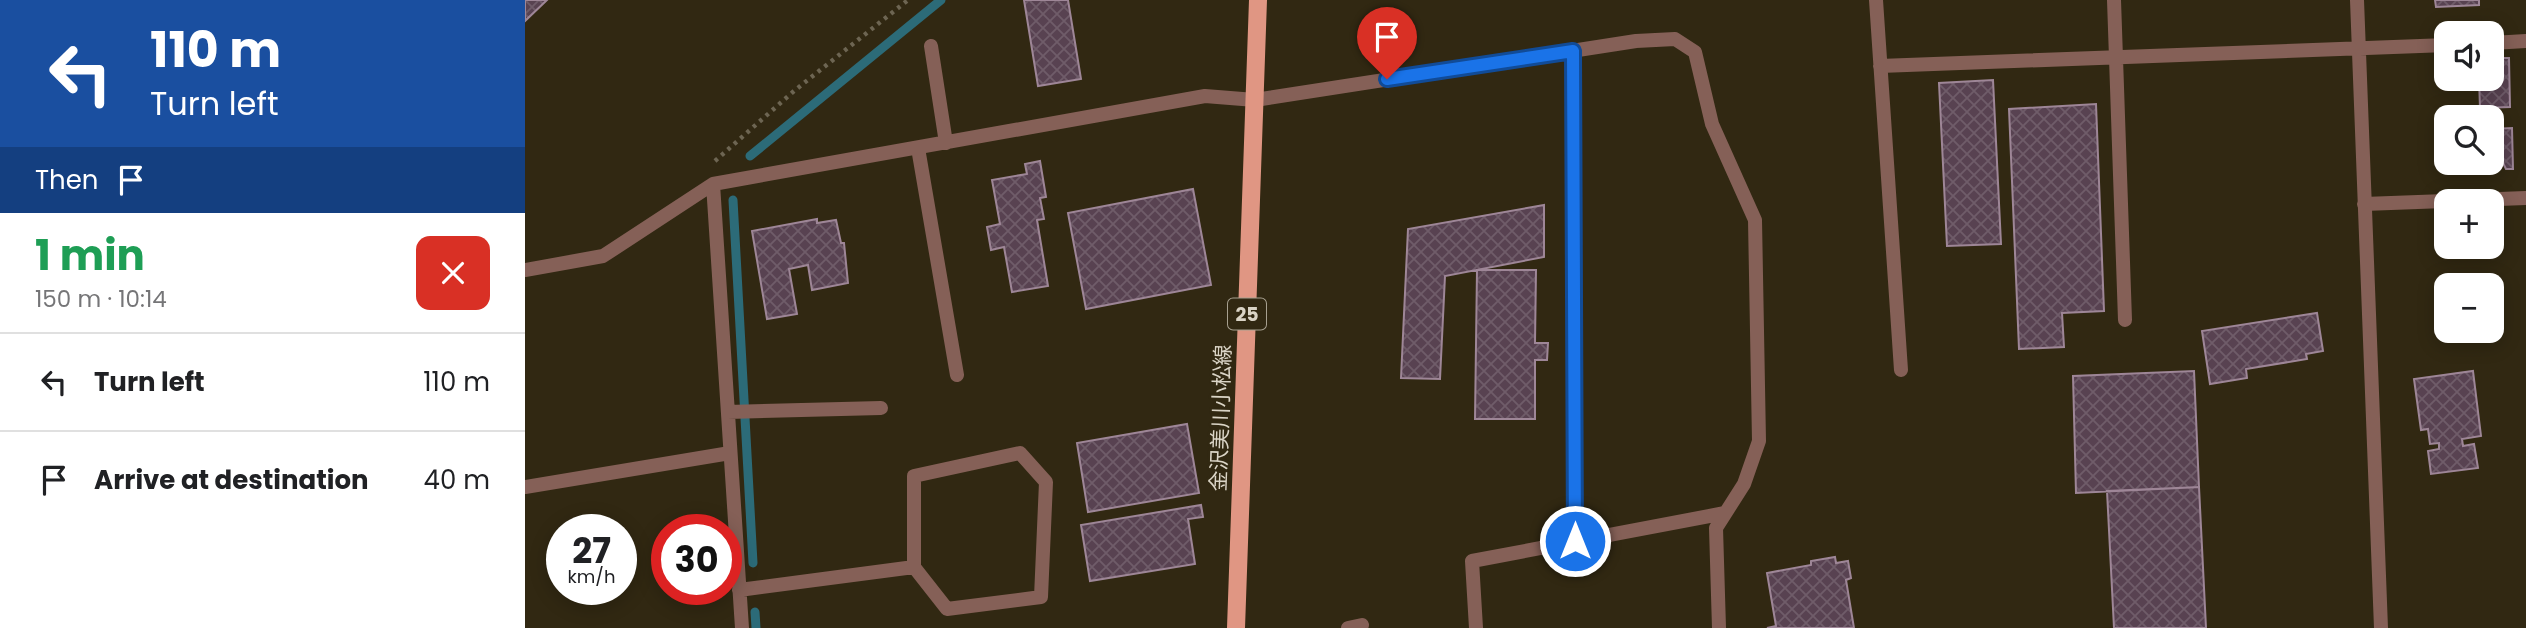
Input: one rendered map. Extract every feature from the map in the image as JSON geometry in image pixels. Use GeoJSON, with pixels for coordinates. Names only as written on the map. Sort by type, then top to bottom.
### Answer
{"type":"FeatureCollection","features":[{"type":"Feature","properties":{"kind":"main road","name":"金沢美川小松線"},"geometry":{"type":"LineString","coordinates":[[1236,628],[1258,0]]}},
{"type":"Feature","properties":{"kind":"street"},"geometry":{"type":"LineString","coordinates":[[1877,0],[1901,370]]}},
{"type":"Feature","properties":{"kind":"street"},"geometry":{"type":"LineString","coordinates":[[2113,0],[2125,320]]}},
{"type":"Feature","properties":{"kind":"street"},"geometry":{"type":"LineString","coordinates":[[2357,0],[2381,628]]}},
{"type":"Feature","properties":{"kind":"street"},"geometry":{"type":"LineString","coordinates":[[525,270],[603,256],[713,184],[1205,96],[1255,100],[1636,41],[1675,39],[1695,52],[1712,124],[1755,220],[1759,441],[1744,484],[1716,528],[1719,628]]}},
{"type":"Feature","properties":{"kind":"street"},"geometry":{"type":"LineString","coordinates":[[2504,42],[2526,41]]}},
{"type":"Feature","properties":{"kind":"street"},"geometry":{"type":"LineString","coordinates":[[931,46],[946,142]]}},
{"type":"Feature","properties":{"kind":"street"},"geometry":{"type":"LineString","coordinates":[[1880,66],[2434,47]]}},
{"type":"Feature","properties":{"kind":"street"},"geometry":{"type":"LineString","coordinates":[[1573,51],[1575,541]]}},
{"type":"Feature","properties":{"kind":"street"},"geometry":{"type":"LineString","coordinates":[[918,148],[957,374]]}},
{"type":"Feature","properties":{"kind":"street"},"geometry":{"type":"LineString","coordinates":[[713,184],[734,514]]}},
{"type":"Feature","properties":{"kind":"street"},"geometry":{"type":"LineString","coordinates":[[2364,204],[2526,198]]}},
{"type":"Feature","properties":{"kind":"street"},"geometry":{"type":"LineString","coordinates":[[729,412],[881,408]]}},
{"type":"Feature","properties":{"kind":"street"},"geometry":{"type":"LineString","coordinates":[[525,487],[730,453]]}},
{"type":"Feature","properties":{"kind":"street"},"geometry":{"type":"LineString","coordinates":[[1020,453],[1046,482],[1041,597],[947,609],[914,567],[914,476],[1020,453]]}},
{"type":"Feature","properties":{"kind":"street"},"geometry":{"type":"LineString","coordinates":[[1476,628],[1472,561],[1725,513]]}},
{"type":"Feature","properties":{"kind":"street"},"geometry":{"type":"LineString","coordinates":[[742,590],[914,567]]}},
{"type":"Feature","properties":{"kind":"street"},"geometry":{"type":"LineString","coordinates":[[740,605],[742,628]]}},
{"type":"Feature","properties":{"kind":"path"},"geometry":{"type":"LineString","coordinates":[[713,184],[714,161],[794,90],[908,0]]}},
{"type":"Feature","properties":{"kind":"building"},"geometry":{"type":"Polygon","coordinates":[[[525,0],[547,0],[525,21],[525,0]]]}},
{"type":"Feature","properties":{"kind":"building"},"geometry":{"type":"Polygon","coordinates":[[[1024,0],[1068,0],[1081,79],[1038,86],[1024,0]]]}},
{"type":"Feature","properties":{"kind":"building"},"geometry":{"type":"Polygon","coordinates":[[[2435,0],[2479,0],[2479,5],[2436,7],[2435,0]]]}},
{"type":"Feature","properties":{"kind":"building"},"geometry":{"type":"Polygon","coordinates":[[[2504,58],[2509,58],[2510,107],[2480,105],[2479,91],[2504,91],[2504,58]]]}},
{"type":"Feature","properties":{"kind":"building"},"geometry":{"type":"Polygon","coordinates":[[[1993,80],[2001,244],[1947,246],[1939,83],[1993,80]]]}},
{"type":"Feature","properties":{"kind":"building"},"geometry":{"type":"Polygon","coordinates":[[[1993,80],[2001,244],[1947,246],[1939,83],[1993,80]]]}},
{"type":"Feature","properties":{"kind":"building"},"geometry":{"type":"Polygon","coordinates":[[[2096,104],[2104,311],[2062,313],[2064,347],[2019,349],[2009,109],[2096,104]]]}},
{"type":"Feature","properties":{"kind":"building"},"geometry":{"type":"Polygon","coordinates":[[[2504,128],[2512,128],[2513,169],[2506,169],[2504,165],[2504,128]]]}},
{"type":"Feature","properties":{"kind":"building"},"geometry":{"type":"Polygon","coordinates":[[[1040,161],[1046,197],[1040,198],[1044,219],[1037,220],[1048,286],[1012,292],[1004,247],[991,250],[987,227],[1000,224],[992,180],[1027,174],[1025,164],[1040,161]]]}},
{"type":"Feature","properties":{"kind":"building"},"geometry":{"type":"Polygon","coordinates":[[[1193,189],[1211,285],[1086,309],[1068,213],[1193,189]]]}},
{"type":"Feature","properties":{"kind":"building"},"geometry":{"type":"Polygon","coordinates":[[[1544,205],[1544,257],[1445,276],[1440,379],[1401,378],[1408,229],[1544,205]]]}},
{"type":"Feature","properties":{"kind":"building"},"geometry":{"type":"Polygon","coordinates":[[[817,219],[817,223],[836,220],[841,243],[844,243],[848,283],[812,290],[808,265],[789,269],[797,314],[767,319],[752,231],[817,219]]]}},
{"type":"Feature","properties":{"kind":"building"},"geometry":{"type":"Polygon","coordinates":[[[1477,270],[1536,270],[1535,343],[1548,343],[1547,360],[1535,360],[1535,419],[1475,419],[1477,270]]]}},
{"type":"Feature","properties":{"kind":"building"},"geometry":{"type":"Polygon","coordinates":[[[1477,270],[1536,270],[1535,343],[1548,343],[1547,360],[1535,360],[1535,419],[1475,419],[1477,270]]]}},
{"type":"Feature","properties":{"kind":"building"},"geometry":{"type":"Polygon","coordinates":[[[2317,313],[2323,351],[2306,354],[2307,359],[2246,369],[2247,378],[2210,384],[2202,331],[2317,313]]]}},
{"type":"Feature","properties":{"kind":"building"},"geometry":{"type":"Polygon","coordinates":[[[2194,371],[2199,487],[2076,493],[2073,376],[2194,371]]]}},
{"type":"Feature","properties":{"kind":"building"},"geometry":{"type":"Polygon","coordinates":[[[2473,371],[2481,436],[2462,439],[2463,446],[2474,444],[2478,468],[2431,474],[2428,451],[2439,449],[2439,443],[2430,444],[2428,429],[2421,430],[2414,379],[2473,371]]]}},
{"type":"Feature","properties":{"kind":"building"},"geometry":{"type":"Polygon","coordinates":[[[1187,424],[1199,493],[1088,512],[1077,443],[1187,424]]]}},
{"type":"Feature","properties":{"kind":"building"},"geometry":{"type":"Polygon","coordinates":[[[2199,487],[2206,628],[2114,628],[2107,491],[2199,487]]]}},
{"type":"Feature","properties":{"kind":"building"},"geometry":{"type":"Polygon","coordinates":[[[1201,505],[1203,517],[1188,519],[1195,564],[1090,581],[1081,525],[1201,505]]]}},
{"type":"Feature","properties":{"kind":"building"},"geometry":{"type":"Polygon","coordinates":[[[1835,557],[1836,563],[1848,561],[1851,578],[1846,580],[1854,628],[1767,628],[1776,626],[1767,573],[1811,565],[1811,561],[1835,557]]]}},
{"type":"Feature","properties":{"kind":"waterway"},"geometry":{"type":"LineString","coordinates":[[750,156],[941,0]]}},
{"type":"Feature","properties":{"kind":"waterway"},"geometry":{"type":"LineString","coordinates":[[733,200],[753,563]]}},
{"type":"Feature","properties":{"kind":"waterway"},"geometry":{"type":"LineString","coordinates":[[755,612],[756,628]]}},
{"type":"Feature","properties":{"kind":"route"},"geometry":{"type":"LineString","coordinates":[[1387,79],[1573,51],[1575,541]]}}]}
